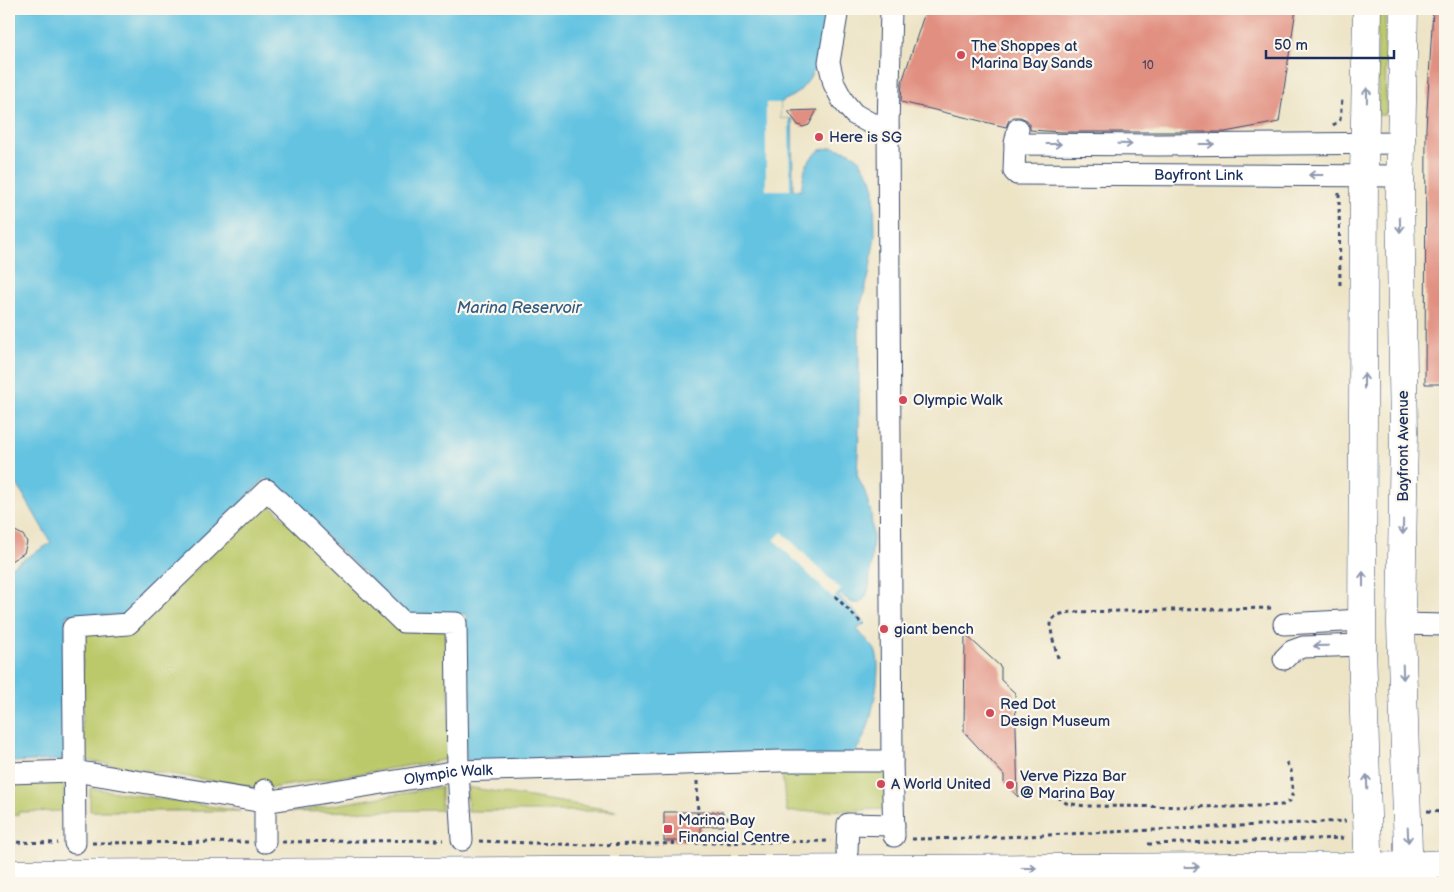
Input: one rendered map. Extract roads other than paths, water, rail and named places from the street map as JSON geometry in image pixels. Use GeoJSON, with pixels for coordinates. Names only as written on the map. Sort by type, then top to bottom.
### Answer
{"type":"FeatureCollection","features":[{"type":"Feature","properties":{"kind":"main road"},"geometry":{"type":"LineString","coordinates":[[1367,9],[1364,176],[1363,632],[1369,875]]}},
{"type":"Feature","properties":{"kind":"main road","name":"Bayfront Avenue"},"geometry":{"type":"LineString","coordinates":[[1404,9],[1401,176],[1404,431],[1412,624],[1409,875]]}},
{"type":"Feature","properties":{"kind":"main road"},"geometry":{"type":"LineString","coordinates":[[9,874],[122,879],[386,878],[857,861],[1409,875],[1445,864]]}},
{"type":"Feature","properties":{"kind":"street"},"geometry":{"type":"LineString","coordinates":[[838,9],[829,62],[834,84],[843,101],[854,114],[870,123],[888,126]]}},
{"type":"Feature","properties":{"kind":"street"},"geometry":{"type":"LineString","coordinates":[[857,861],[848,824],[900,834],[892,761],[888,126],[891,9]]}},
{"type":"Feature","properties":{"kind":"street"},"geometry":{"type":"LineString","coordinates":[[1091,139],[1102,159],[1125,174]]}},
{"type":"Feature","properties":{"kind":"street","name":"Bayfront Link"},"geometry":{"type":"LineString","coordinates":[[1401,176],[1017,174],[1014,171],[1012,145],[1091,139],[1158,145],[1402,143]]}},
{"type":"Feature","properties":{"kind":"street"},"geometry":{"type":"LineString","coordinates":[[76,843],[73,628],[128,624],[267,490],[403,622],[456,623],[458,771],[462,840]]}},
{"type":"Feature","properties":{"kind":"street"},"geometry":{"type":"LineString","coordinates":[[1284,616],[1363,632]]}},
{"type":"Feature","properties":{"kind":"street"},"geometry":{"type":"LineString","coordinates":[[1412,624],[1445,624]]}},
{"type":"Feature","properties":{"kind":"street"},"geometry":{"type":"LineString","coordinates":[[1284,659],[1292,651],[1303,647],[1363,632]]}},
{"type":"Feature","properties":{"kind":"street","name":"Olympic Walk"},"geometry":{"type":"LineString","coordinates":[[9,773],[74,771],[265,796],[458,771],[780,761],[892,761]]}},
{"type":"Feature","properties":{"kind":"street"},"geometry":{"type":"LineString","coordinates":[[265,796],[265,842]]}},
{"type":"Feature","properties":{"kind":"water","name":"Marina Reservoir"},"geometry":{"type":"Polygon","coordinates":[[[9,9],[827,9],[823,42],[816,65],[805,85],[797,93],[780,103],[780,119],[792,119],[793,190],[801,190],[805,168],[811,158],[820,150],[833,147],[850,152],[859,159],[871,178],[874,190],[875,236],[869,275],[859,311],[857,475],[865,492],[871,513],[873,539],[869,587],[866,596],[860,603],[852,603],[840,594],[838,595],[865,623],[857,630],[875,650],[878,676],[875,699],[868,726],[853,757],[466,760],[466,614],[406,614],[266,478],[126,615],[66,615],[65,760],[9,762],[9,568],[51,543],[9,470],[9,9]]]}},
{"type":"Feature","properties":{"kind":"place","name":"The Shoppes at Marina Bay Sands"},"geometry":{"type":"Point","coordinates":[961,55]}},
{"type":"Feature","properties":{"kind":"place","name":"Here is SG"},"geometry":{"type":"Point","coordinates":[819,137]}},
{"type":"Feature","properties":{"kind":"place","name":"Olympic Walk"},"geometry":{"type":"Point","coordinates":[903,400]}},
{"type":"Feature","properties":{"kind":"place","name":"giant bench"},"geometry":{"type":"Point","coordinates":[884,629]}},
{"type":"Feature","properties":{"kind":"place","name":"Red Dot Design Museum"},"geometry":{"type":"Point","coordinates":[990,713]}},
{"type":"Feature","properties":{"kind":"place","name":"A World United"},"geometry":{"type":"Point","coordinates":[881,784]}},
{"type":"Feature","properties":{"kind":"place","name":"Verve Pizza Bar @ Marina Bay"},"geometry":{"type":"Point","coordinates":[1010,785]}},
{"type":"Feature","properties":{"kind":"place","name":"Marina Bay Financial Centre"},"geometry":{"type":"Point","coordinates":[668,829]}}]}
